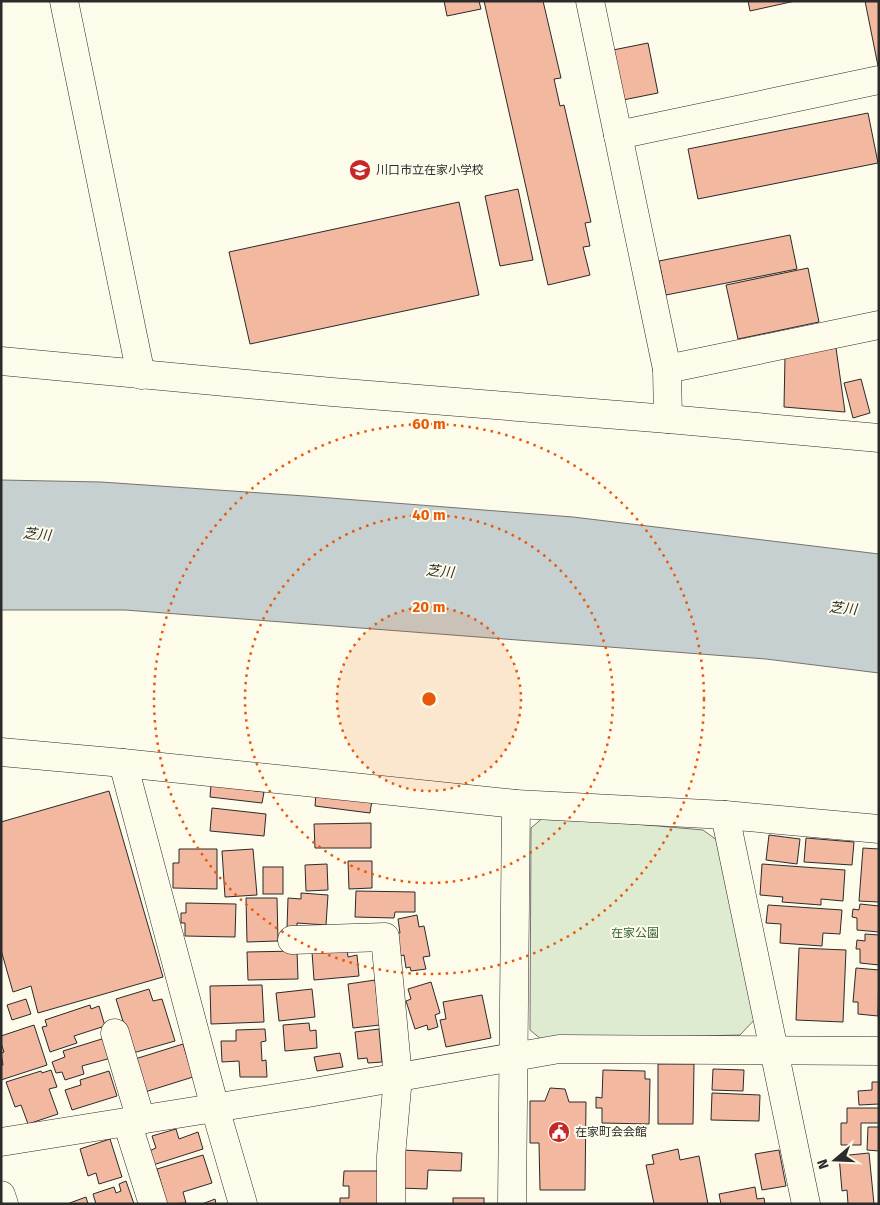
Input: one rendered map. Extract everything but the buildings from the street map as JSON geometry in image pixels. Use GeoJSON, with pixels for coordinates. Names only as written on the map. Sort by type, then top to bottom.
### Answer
{"type":"FeatureCollection","features":[{"type":"Feature","properties":{"kind":"street"},"geometry":{"type":"LineString","coordinates":[[64,1],[141,375]]}},
{"type":"Feature","properties":{"kind":"street"},"geometry":{"type":"LineString","coordinates":[[590,1],[667,369],[668,419]]}},
{"type":"Feature","properties":{"kind":"street"},"geometry":{"type":"LineString","coordinates":[[618,135],[879,80]]}},
{"type":"Feature","properties":{"kind":"street"},"geometry":{"type":"LineString","coordinates":[[667,369],[879,324]]}},
{"type":"Feature","properties":{"kind":"street"},"geometry":{"type":"LineString","coordinates":[[1,361],[141,375],[879,438]]}},
{"type":"Feature","properties":{"kind":"street"},"geometry":{"type":"LineString","coordinates":[[1,752],[516,804],[725,815],[879,829]]}},
{"type":"Feature","properties":{"kind":"street"},"geometry":{"type":"LineString","coordinates":[[123,763],[243,1204]]}},
{"type":"Feature","properties":{"kind":"street"},"geometry":{"type":"LineString","coordinates":[[512,1204],[516,804]]}},
{"type":"Feature","properties":{"kind":"street"},"geometry":{"type":"LineString","coordinates":[[725,815],[806,1204]]}},
{"type":"Feature","properties":{"kind":"street"},"geometry":{"type":"LineString","coordinates":[[292,940],[385,937],[398,1077],[391,1156],[391,1204]]}},
{"type":"Feature","properties":{"kind":"street"},"geometry":{"type":"LineString","coordinates":[[115,1033],[153,1204]]}},
{"type":"Feature","properties":{"kind":"street"},"geometry":{"type":"LineString","coordinates":[[1,1142],[216,1108],[559,1049],[879,1052]]}},
{"type":"Feature","properties":{"kind":"street"},"geometry":{"type":"LineString","coordinates":[[1,1195],[4,1204]]}},
{"type":"Feature","properties":{"kind":"green space","name":"在家公園"},"geometry":{"type":"Polygon","coordinates":[[[545,816],[703,830],[725,846],[757,1017],[740,1035],[542,1040],[530,1030],[531,828],[545,816]]]}},
{"type":"Feature","properties":{"kind":"water","name":"芝川"},"geometry":{"type":"Polygon","coordinates":[[[1,480],[101,482],[573,517],[879,554],[879,673],[766,659],[125,610],[1,610],[1,480]]]}},
{"type":"Feature","properties":{"kind":"place","name":"川口市立在家小学校"},"geometry":{"type":"Point","coordinates":[360,170]}},
{"type":"Feature","properties":{"kind":"place","name":"在家町会会館"},"geometry":{"type":"Point","coordinates":[559,1132]}}]}
